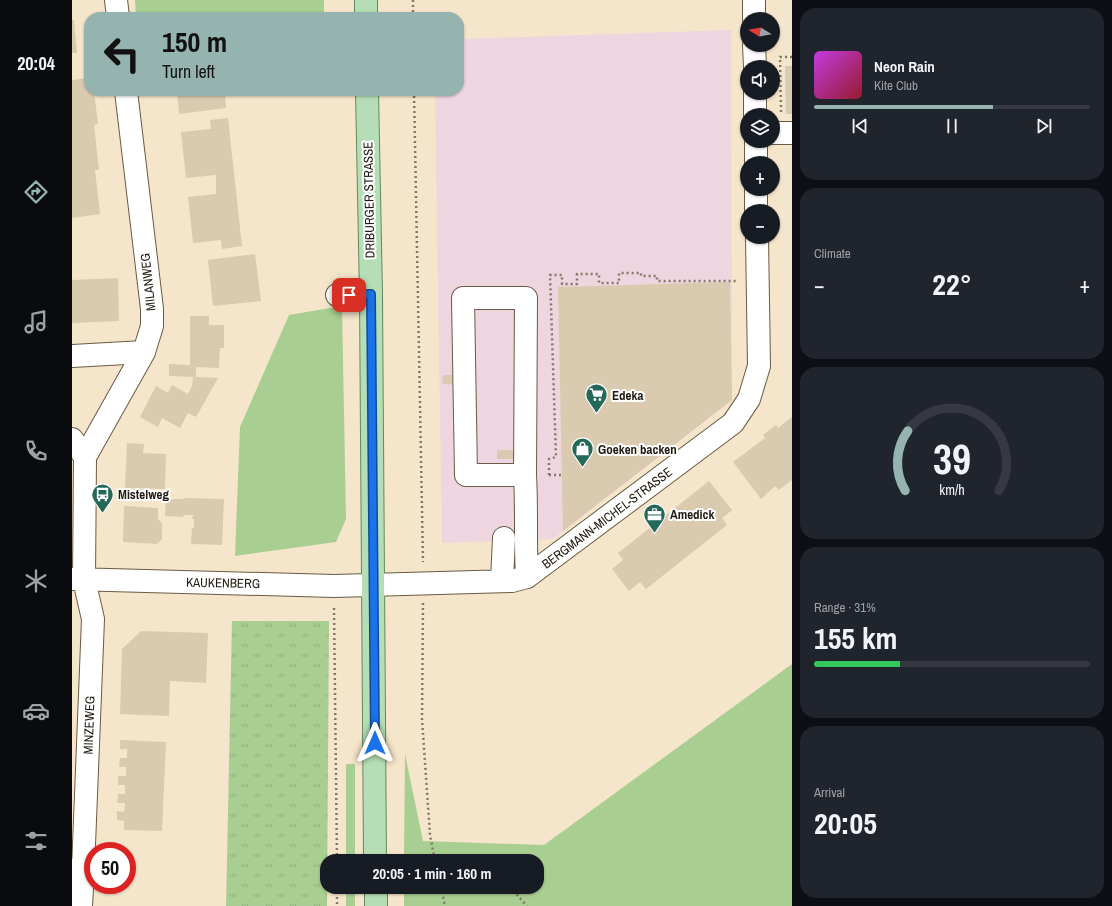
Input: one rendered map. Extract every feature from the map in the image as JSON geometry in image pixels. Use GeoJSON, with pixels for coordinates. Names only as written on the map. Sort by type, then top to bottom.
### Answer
{"type":"FeatureCollection","features":[{"type":"Feature","properties":{"kind":"main road"},"geometry":{"type":"LineString","coordinates":[[366,0],[366,12]]}},
{"type":"Feature","properties":{"kind":"main road","name":"DRIBURGER STRASSE"},"geometry":{"type":"LineString","coordinates":[[367,96],[371,294],[376,854]]}},
{"type":"Feature","properties":{"kind":"main road"},"geometry":{"type":"LineString","coordinates":[[376,894],[376,906]]}},
{"type":"Feature","properties":{"kind":"street"},"geometry":{"type":"LineString","coordinates":[[116,0],[117,12]]}},
{"type":"Feature","properties":{"kind":"street"},"geometry":{"type":"LineString","coordinates":[[754,0],[754,12]]}},
{"type":"Feature","properties":{"kind":"street","name":"MILANWEG"},"geometry":{"type":"LineString","coordinates":[[85,457],[144,352],[152,326],[152,309],[127,96]]}},
{"type":"Feature","properties":{"kind":"street"},"geometry":{"type":"LineString","coordinates":[[780,134],[792,133]]}},
{"type":"Feature","properties":{"kind":"street","name":"BERGMANN-MICHEL-STRASSE"},"geometry":{"type":"LineString","coordinates":[[374,585],[424,582],[512,581],[527,577],[733,423],[750,399],[759,366],[757,244]]}},
{"type":"Feature","properties":{"kind":"street"},"geometry":{"type":"LineString","coordinates":[[338,295],[371,294]]}},
{"type":"Feature","properties":{"kind":"street"},"geometry":{"type":"LineString","coordinates":[[525,475],[466,475],[463,298],[526,298],[525,540],[527,577]]}},
{"type":"Feature","properties":{"kind":"street"},"geometry":{"type":"LineString","coordinates":[[72,356],[144,352]]}},
{"type":"Feature","properties":{"kind":"street"},"geometry":{"type":"LineString","coordinates":[[72,440],[85,457],[78,580]]}},
{"type":"Feature","properties":{"kind":"street"},"geometry":{"type":"LineString","coordinates":[[502,581],[504,538]]}},
{"type":"Feature","properties":{"kind":"street","name":"KAUKENBERG"},"geometry":{"type":"LineString","coordinates":[[78,580],[334,586],[374,585]]}},
{"type":"Feature","properties":{"kind":"street","name":"MINZEWEG"},"geometry":{"type":"LineString","coordinates":[[78,580],[93,619],[77,870],[81,906]]}},
{"type":"Feature","properties":{"kind":"path"},"geometry":{"type":"LineString","coordinates":[[413,0],[413,12]]}},
{"type":"Feature","properties":{"kind":"path"},"geometry":{"type":"LineString","coordinates":[[781,105],[780,57],[792,57]]}},
{"type":"Feature","properties":{"kind":"path"},"geometry":{"type":"LineString","coordinates":[[414,96],[424,582],[422,719],[430,835],[434,854]]}},
{"type":"Feature","properties":{"kind":"path"},"geometry":{"type":"LineString","coordinates":[[550,475],[549,459],[556,458],[550,275],[562,275],[562,284],[577,284],[577,274],[599,274],[599,283],[619,283],[618,273],[641,273],[640,276],[657,276],[657,281],[757,281]]}},
{"type":"Feature","properties":{"kind":"path"},"geometry":{"type":"LineString","coordinates":[[334,586],[337,854]]}},
{"type":"Feature","properties":{"kind":"path"},"geometry":{"type":"LineString","coordinates":[[337,894],[337,906]]}},
{"type":"Feature","properties":{"kind":"path"},"geometry":{"type":"LineString","coordinates":[[442,894],[445,906]]}},
{"type":"Feature","properties":{"kind":"path"},"geometry":{"type":"LineString","coordinates":[[516,894],[526,906]]}},
{"type":"Feature","properties":{"kind":"shaded area"},"geometry":{"type":"Polygon","coordinates":[[[731,30],[732,400],[553,539],[442,543],[435,96],[464,96],[464,39],[731,30]]]}},
{"type":"Feature","properties":{"kind":"green space"},"geometry":{"type":"Polygon","coordinates":[[[135,0],[324,0],[324,12],[136,12],[135,0]]]}},
{"type":"Feature","properties":{"kind":"green space"},"geometry":{"type":"Polygon","coordinates":[[[342,306],[346,519],[336,542],[235,556],[240,427],[289,315],[342,306]]]}},
{"type":"Feature","properties":{"kind":"green space"},"geometry":{"type":"Polygon","coordinates":[[[232,621],[329,621],[327,854],[320,854],[320,894],[327,894],[327,906],[226,906],[232,621]]]}},
{"type":"Feature","properties":{"kind":"green space"},"geometry":{"type":"Polygon","coordinates":[[[792,664],[792,906],[404,906],[404,894],[544,894],[544,854],[404,854],[405,754],[423,841],[544,845],[792,664]]]}},
{"type":"Feature","properties":{"kind":"green space"},"geometry":{"type":"Polygon","coordinates":[[[346,764],[355,764],[355,854],[346,854],[346,764]]]}},
{"type":"Feature","properties":{"kind":"green space"},"geometry":{"type":"Polygon","coordinates":[[[346,894],[355,894],[355,906],[346,906],[346,894]]]}},
{"type":"Feature","properties":{"kind":"building"},"geometry":{"type":"Polygon","coordinates":[[[72,20],[74,20],[77,53],[72,53],[72,20]]]}},
{"type":"Feature","properties":{"kind":"building"},"geometry":{"type":"Polygon","coordinates":[[[785,66],[792,66],[792,114],[786,114],[785,66]]]}},
{"type":"Feature","properties":{"kind":"building"},"geometry":{"type":"Polygon","coordinates":[[[84,79],[84,96],[95,96],[98,124],[94,125],[99,170],[95,170],[100,214],[72,218],[72,80],[84,79]]]}},
{"type":"Feature","properties":{"kind":"building"},"geometry":{"type":"Polygon","coordinates":[[[177,96],[225,96],[226,108],[179,114],[177,96]]]}},
{"type":"Feature","properties":{"kind":"building"},"geometry":{"type":"Polygon","coordinates":[[[228,118],[242,246],[222,249],[221,240],[193,243],[188,197],[216,194],[216,175],[186,178],[181,132],[211,129],[210,120],[228,118]]]}},
{"type":"Feature","properties":{"kind":"building"},"geometry":{"type":"Polygon","coordinates":[[[255,254],[261,301],[213,306],[208,260],[255,254]]]}},
{"type":"Feature","properties":{"kind":"building"},"geometry":{"type":"Polygon","coordinates":[[[118,278],[119,321],[72,323],[72,280],[118,278]]]}},
{"type":"Feature","properties":{"kind":"building"},"geometry":{"type":"Polygon","coordinates":[[[730,282],[732,400],[563,531],[558,287],[730,282]]]}},
{"type":"Feature","properties":{"kind":"building"},"geometry":{"type":"Polygon","coordinates":[[[190,316],[209,316],[209,325],[224,325],[224,348],[220,348],[219,368],[196,367],[196,377],[218,378],[196,417],[188,413],[180,428],[162,418],[158,427],[140,417],[156,386],[168,393],[172,385],[188,394],[192,386],[193,377],[169,376],[169,364],[190,365],[190,316]]]}},
{"type":"Feature","properties":{"kind":"building"},"geometry":{"type":"Polygon","coordinates":[[[443,375],[461,375],[460,385],[442,384],[443,375]]]}},
{"type":"Feature","properties":{"kind":"building"},"geometry":{"type":"Polygon","coordinates":[[[792,417],[792,480],[779,490],[775,486],[761,499],[733,462],[765,438],[763,435],[776,425],[778,428],[792,417]]]}},
{"type":"Feature","properties":{"kind":"building"},"geometry":{"type":"Polygon","coordinates":[[[127,443],[144,444],[143,453],[166,454],[165,489],[125,488],[127,443]]]}},
{"type":"Feature","properties":{"kind":"building"},"geometry":{"type":"Polygon","coordinates":[[[497,450],[514,450],[514,459],[497,459],[497,450]]]}},
{"type":"Feature","properties":{"kind":"building"},"geometry":{"type":"Polygon","coordinates":[[[709,481],[732,510],[722,518],[727,525],[646,589],[640,582],[629,591],[612,569],[623,560],[618,553],[709,481]]]}},
{"type":"Feature","properties":{"kind":"building"},"geometry":{"type":"Polygon","coordinates":[[[166,499],[224,499],[222,545],[191,544],[192,528],[194,528],[194,519],[192,519],[193,515],[183,515],[184,517],[165,516],[166,499]]]}},
{"type":"Feature","properties":{"kind":"building"},"geometry":{"type":"Polygon","coordinates":[[[124,506],[158,508],[158,519],[162,524],[162,539],[157,544],[123,542],[124,506]]]}},
{"type":"Feature","properties":{"kind":"building"},"geometry":{"type":"Polygon","coordinates":[[[141,631],[208,633],[206,683],[170,681],[169,716],[120,714],[122,649],[141,631]]]}},
{"type":"Feature","properties":{"kind":"building"},"geometry":{"type":"Polygon","coordinates":[[[120,740],[166,742],[162,831],[124,830],[124,821],[117,820],[117,811],[124,812],[125,806],[125,803],[117,803],[118,794],[125,794],[125,785],[118,785],[118,776],[126,776],[126,767],[119,767],[120,758],[127,758],[127,749],[120,749],[120,740]]]}},
{"type":"Feature","properties":{"kind":"place","name":"Edeka"},"geometry":{"type":"Point","coordinates":[597,414]}},
{"type":"Feature","properties":{"kind":"place","name":"Goeken backen"},"geometry":{"type":"Point","coordinates":[583,468]}},
{"type":"Feature","properties":{"kind":"place","name":"Mistelweg"},"geometry":{"type":"Point","coordinates":[103,514]}},
{"type":"Feature","properties":{"kind":"place","name":"Amedick"},"geometry":{"type":"Point","coordinates":[654,534]}},
{"type":"Feature","properties":{"kind":"route"},"geometry":{"type":"LineString","coordinates":[[349,295],[371,294],[375,743]]}}]}
